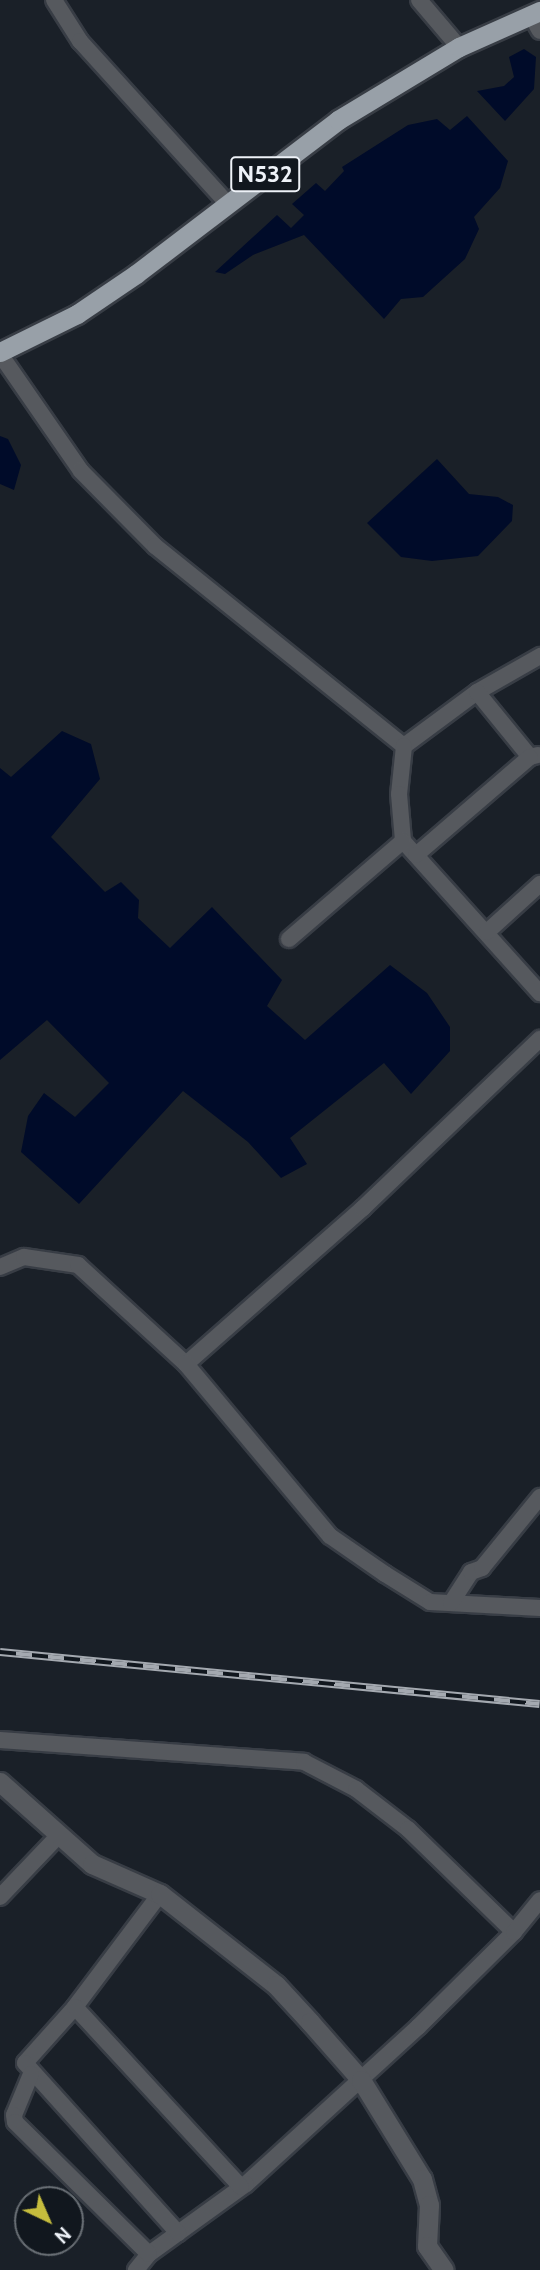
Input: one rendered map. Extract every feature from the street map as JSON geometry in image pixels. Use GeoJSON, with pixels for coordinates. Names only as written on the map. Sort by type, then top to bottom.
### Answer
{"type":"FeatureCollection","features":[{"type":"Feature","properties":{"kind":"highway","name":"N532"},"geometry":{"type":"LineString","coordinates":[[0,353],[77,314],[338,120],[459,47],[537,19]]}},
{"type":"Feature","properties":{"kind":"street"},"geometry":{"type":"LineString","coordinates":[[54,0],[80,41],[227,203]]}},
{"type":"Feature","properties":{"kind":"street"},"geometry":{"type":"LineString","coordinates":[[419,0],[459,47]]}},
{"type":"Feature","properties":{"kind":"street"},"geometry":{"type":"LineString","coordinates":[[0,353],[81,471],[155,546],[404,746]]}},
{"type":"Feature","properties":{"kind":"street"},"geometry":{"type":"LineString","coordinates":[[540,656],[477,692],[404,746],[399,794],[403,841],[540,993]]}},
{"type":"Feature","properties":{"kind":"street"},"geometry":{"type":"LineString","coordinates":[[416,855],[535,755],[477,692]]}},
{"type":"Feature","properties":{"kind":"street"},"geometry":{"type":"LineString","coordinates":[[289,939],[403,841]]}},
{"type":"Feature","properties":{"kind":"street"},"geometry":{"type":"LineString","coordinates":[[487,932],[540,884]]}},
{"type":"Feature","properties":{"kind":"street"},"geometry":{"type":"LineString","coordinates":[[186,1364],[363,1208],[540,1040]]}},
{"type":"Feature","properties":{"kind":"street"},"geometry":{"type":"LineString","coordinates":[[0,1267],[24,1257],[78,1265],[186,1364],[330,1536],[430,1602],[540,1608]]}},
{"type":"Feature","properties":{"kind":"street"},"geometry":{"type":"LineString","coordinates":[[451,1603],[471,1572],[482,1568],[540,1497]]}},
{"type":"Feature","properties":{"kind":"street"},"geometry":{"type":"LineString","coordinates":[[0,1740],[304,1762],[356,1789],[408,1829],[514,1932]]}},
{"type":"Feature","properties":{"kind":"street"},"geometry":{"type":"LineString","coordinates":[[0,1782],[92,1864],[160,1894],[276,1985],[361,2080],[422,2179],[429,2205],[427,2246],[444,2270]]}},
{"type":"Feature","properties":{"kind":"street"},"geometry":{"type":"LineString","coordinates":[[0,1896],[58,1836]]}},
{"type":"Feature","properties":{"kind":"street"},"geometry":{"type":"LineString","coordinates":[[160,1894],[75,2007],[27,2056],[31,2074],[178,2233]]}},
{"type":"Feature","properties":{"kind":"street"},"geometry":{"type":"LineString","coordinates":[[136,2270],[149,2254],[241,2187],[361,2080],[514,1932],[540,1900]]}},
{"type":"Feature","properties":{"kind":"street"},"geometry":{"type":"LineString","coordinates":[[75,2007],[241,2187]]}},
{"type":"Feature","properties":{"kind":"street"},"geometry":{"type":"LineString","coordinates":[[31,2074],[14,2115],[15,2122],[149,2254]]}},
{"type":"Feature","properties":{"kind":"water"},"geometry":{"type":"Polygon","coordinates":[[[524,49],[536,57],[534,89],[505,121],[477,91],[504,86],[514,77],[509,57],[524,49]]]}},
{"type":"Feature","properties":{"kind":"water"},"geometry":{"type":"Polygon","coordinates":[[[467,116],[508,161],[500,188],[474,217],[479,229],[465,259],[423,297],[401,299],[384,319],[304,235],[253,255],[225,274],[215,272],[277,215],[291,228],[304,215],[292,204],[316,183],[325,191],[344,171],[342,167],[408,125],[437,119],[450,130],[467,116]]]}},
{"type":"Feature","properties":{"kind":"water"},"geometry":{"type":"Polygon","coordinates":[[[0,436],[8,439],[21,465],[14,490],[0,484],[0,436]]]}},
{"type":"Feature","properties":{"kind":"water"},"geometry":{"type":"Polygon","coordinates":[[[437,459],[469,494],[498,497],[513,505],[512,521],[478,556],[432,561],[401,557],[367,523],[437,459]]]}},
{"type":"Feature","properties":{"kind":"water"},"geometry":{"type":"Polygon","coordinates":[[[62,731],[91,744],[100,779],[51,837],[105,892],[121,882],[139,900],[138,918],[170,948],[212,907],[282,980],[267,1006],[305,1040],[390,965],[427,993],[450,1027],[450,1051],[411,1094],[384,1063],[290,1138],[307,1164],[281,1178],[248,1142],[183,1091],[79,1204],[21,1152],[28,1116],[44,1093],[75,1117],[109,1083],[47,1020],[0,1060],[0,768],[11,777],[62,731]]]}},
{"type":"Feature","properties":{"kind":"railway"},"geometry":{"type":"LineString","coordinates":[[0,1652],[540,1704]]}}]}
